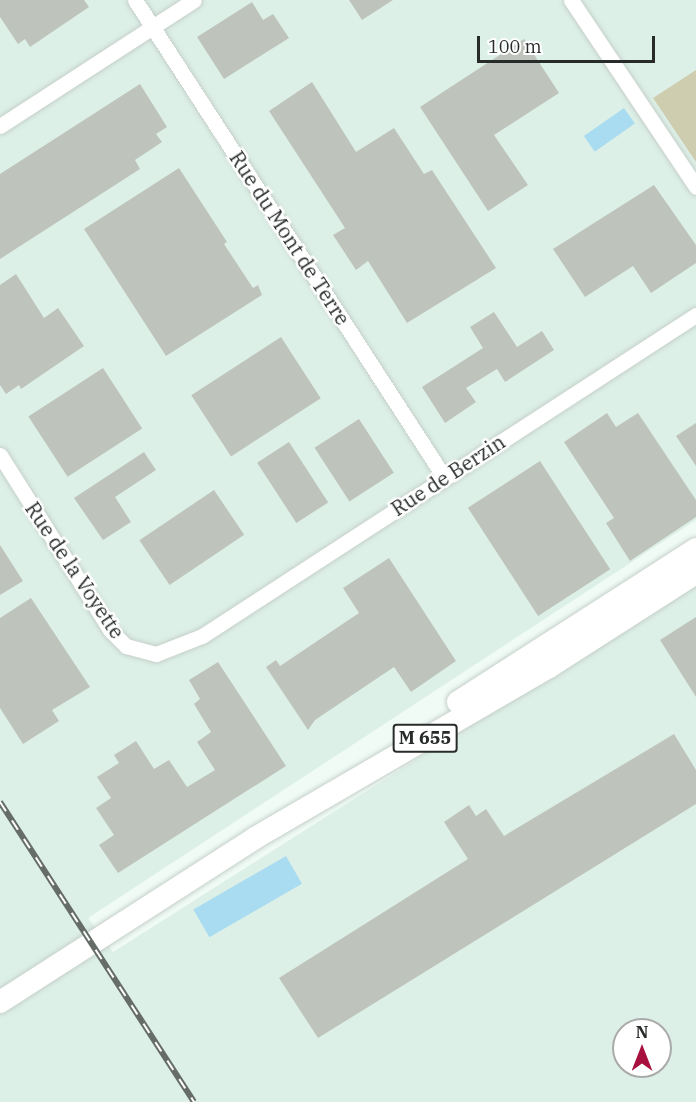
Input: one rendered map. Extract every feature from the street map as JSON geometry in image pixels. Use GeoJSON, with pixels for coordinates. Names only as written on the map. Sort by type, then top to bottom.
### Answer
{"type":"FeatureCollection","features":[{"type":"Feature","properties":{"kind":"main road","name":"M 655"},"geometry":{"type":"LineString","coordinates":[[0,1002],[696,549]]}},
{"type":"Feature","properties":{"kind":"main road","name":"M 655"},"geometry":{"type":"LineString","coordinates":[[255,838],[549,667],[696,573]]}},
{"type":"Feature","properties":{"kind":"street","name":"Rue du Mont de Terre"},"geometry":{"type":"LineString","coordinates":[[135,0],[444,477]]}},
{"type":"Feature","properties":{"kind":"street"},"geometry":{"type":"LineString","coordinates":[[0,126],[194,0]]}},
{"type":"Feature","properties":{"kind":"street"},"geometry":{"type":"LineString","coordinates":[[571,0],[696,187]]}},
{"type":"Feature","properties":{"kind":"street","name":"Rue de Berzin"},"geometry":{"type":"LineString","coordinates":[[202,636],[696,315]]}},
{"type":"Feature","properties":{"kind":"street","name":"Rue de la Voyette"},"geometry":{"type":"LineString","coordinates":[[0,455],[110,630],[126,646],[156,654],[202,636]]}},
{"type":"Feature","properties":{"kind":"shaded area"},"geometry":{"type":"Polygon","coordinates":[[[0,0],[696,0],[696,520],[88,918],[113,952],[696,582],[696,1102],[0,1102],[0,0]]]}},
{"type":"Feature","properties":{"kind":"green space"},"geometry":{"type":"Polygon","coordinates":[[[696,70],[696,162],[653,98],[696,70]]]}},
{"type":"Feature","properties":{"kind":"water"},"geometry":{"type":"Polygon","coordinates":[[[624,108],[635,124],[595,152],[584,136],[624,108]]]}},
{"type":"Feature","properties":{"kind":"water"},"geometry":{"type":"Polygon","coordinates":[[[286,856],[302,884],[209,937],[193,909],[286,856]]]}},
{"type":"Feature","properties":{"kind":"building"},"geometry":{"type":"Polygon","coordinates":[[[0,0],[84,0],[89,7],[30,47],[25,39],[18,44],[0,17],[0,0]]]}},
{"type":"Feature","properties":{"kind":"building"},"geometry":{"type":"Polygon","coordinates":[[[349,0],[393,0],[362,20],[349,0]]]}},
{"type":"Feature","properties":{"kind":"building"},"geometry":{"type":"Polygon","coordinates":[[[252,2],[263,20],[273,14],[289,38],[224,79],[197,37],[252,2]]]}},
{"type":"Feature","properties":{"kind":"building"},"geometry":{"type":"Polygon","coordinates":[[[524,39],[559,93],[494,135],[528,185],[488,211],[420,107],[524,39]]]}},
{"type":"Feature","properties":{"kind":"building"},"geometry":{"type":"Polygon","coordinates":[[[312,82],[356,152],[394,128],[424,174],[432,170],[496,268],[407,323],[368,261],[356,270],[333,235],[345,228],[269,111],[312,82]]]}},
{"type":"Feature","properties":{"kind":"building"},"geometry":{"type":"Polygon","coordinates":[[[140,84],[167,127],[156,134],[162,142],[135,160],[140,169],[0,259],[0,174],[140,84]]]}},
{"type":"Feature","properties":{"kind":"building"},"geometry":{"type":"Polygon","coordinates":[[[179,168],[227,242],[224,244],[253,288],[258,285],[262,295],[166,356],[84,229],[179,168]]]}},
{"type":"Feature","properties":{"kind":"building"},"geometry":{"type":"Polygon","coordinates":[[[654,185],[696,245],[696,263],[651,293],[633,266],[585,297],[553,249],[654,185]]]}},
{"type":"Feature","properties":{"kind":"building"},"geometry":{"type":"Polygon","coordinates":[[[16,274],[44,318],[58,308],[84,346],[21,389],[19,385],[6,394],[0,385],[0,285],[16,274]]]}},
{"type":"Feature","properties":{"kind":"building"},"geometry":{"type":"Polygon","coordinates":[[[494,312],[517,347],[542,331],[554,350],[505,382],[497,369],[466,388],[476,402],[445,423],[422,387],[483,348],[470,327],[494,312]]]}},
{"type":"Feature","properties":{"kind":"building"},"geometry":{"type":"Polygon","coordinates":[[[281,337],[321,398],[231,456],[191,395],[281,337]]]}},
{"type":"Feature","properties":{"kind":"building"},"geometry":{"type":"Polygon","coordinates":[[[103,368],[142,428],[68,477],[28,416],[103,368]]]}},
{"type":"Feature","properties":{"kind":"building"},"geometry":{"type":"Polygon","coordinates":[[[607,413],[616,427],[638,413],[696,500],[696,517],[630,561],[606,523],[614,518],[564,442],[607,413]]]}},
{"type":"Feature","properties":{"kind":"building"},"geometry":{"type":"Polygon","coordinates":[[[359,419],[394,473],[349,502],[315,448],[359,419]]]}},
{"type":"Feature","properties":{"kind":"building"},"geometry":{"type":"Polygon","coordinates":[[[696,423],[696,466],[676,436],[696,423]]]}},
{"type":"Feature","properties":{"kind":"building"},"geometry":{"type":"Polygon","coordinates":[[[289,442],[328,502],[296,523],[257,463],[289,442]]]}},
{"type":"Feature","properties":{"kind":"building"},"geometry":{"type":"Polygon","coordinates":[[[144,452],[156,470],[115,497],[131,522],[103,540],[74,498],[144,452]]]}},
{"type":"Feature","properties":{"kind":"building"},"geometry":{"type":"Polygon","coordinates":[[[540,461],[610,569],[538,616],[468,508],[540,461]]]}},
{"type":"Feature","properties":{"kind":"building"},"geometry":{"type":"Polygon","coordinates":[[[214,490],[244,535],[170,585],[139,540],[214,490]]]}},
{"type":"Feature","properties":{"kind":"building"},"geometry":{"type":"Polygon","coordinates":[[[0,545],[23,581],[0,595],[0,545]]]}},
{"type":"Feature","properties":{"kind":"building"},"geometry":{"type":"Polygon","coordinates":[[[389,558],[456,661],[411,692],[394,667],[315,720],[308,730],[266,667],[276,660],[280,666],[359,613],[343,588],[389,558]]]}},
{"type":"Feature","properties":{"kind":"building"},"geometry":{"type":"Polygon","coordinates":[[[31,598],[90,687],[52,710],[59,721],[23,744],[0,708],[0,618],[31,598]]]}},
{"type":"Feature","properties":{"kind":"building"},"geometry":{"type":"Polygon","coordinates":[[[696,617],[696,697],[660,640],[696,617]]]}},
{"type":"Feature","properties":{"kind":"building"},"geometry":{"type":"Polygon","coordinates":[[[218,662],[286,766],[118,873],[99,845],[114,835],[96,808],[111,798],[97,777],[119,763],[114,755],[136,741],[154,769],[169,760],[187,787],[215,770],[197,742],[211,732],[194,704],[200,699],[189,680],[218,662]]]}},
{"type":"Feature","properties":{"kind":"building"},"geometry":{"type":"Polygon","coordinates":[[[674,734],[696,770],[696,804],[318,1038],[279,978],[468,859],[444,822],[469,805],[476,816],[486,809],[504,836],[674,734]]]}},
{"type":"Feature","properties":{"kind":"railway"},"geometry":{"type":"LineString","coordinates":[[0,802],[194,1102]]}}]}
